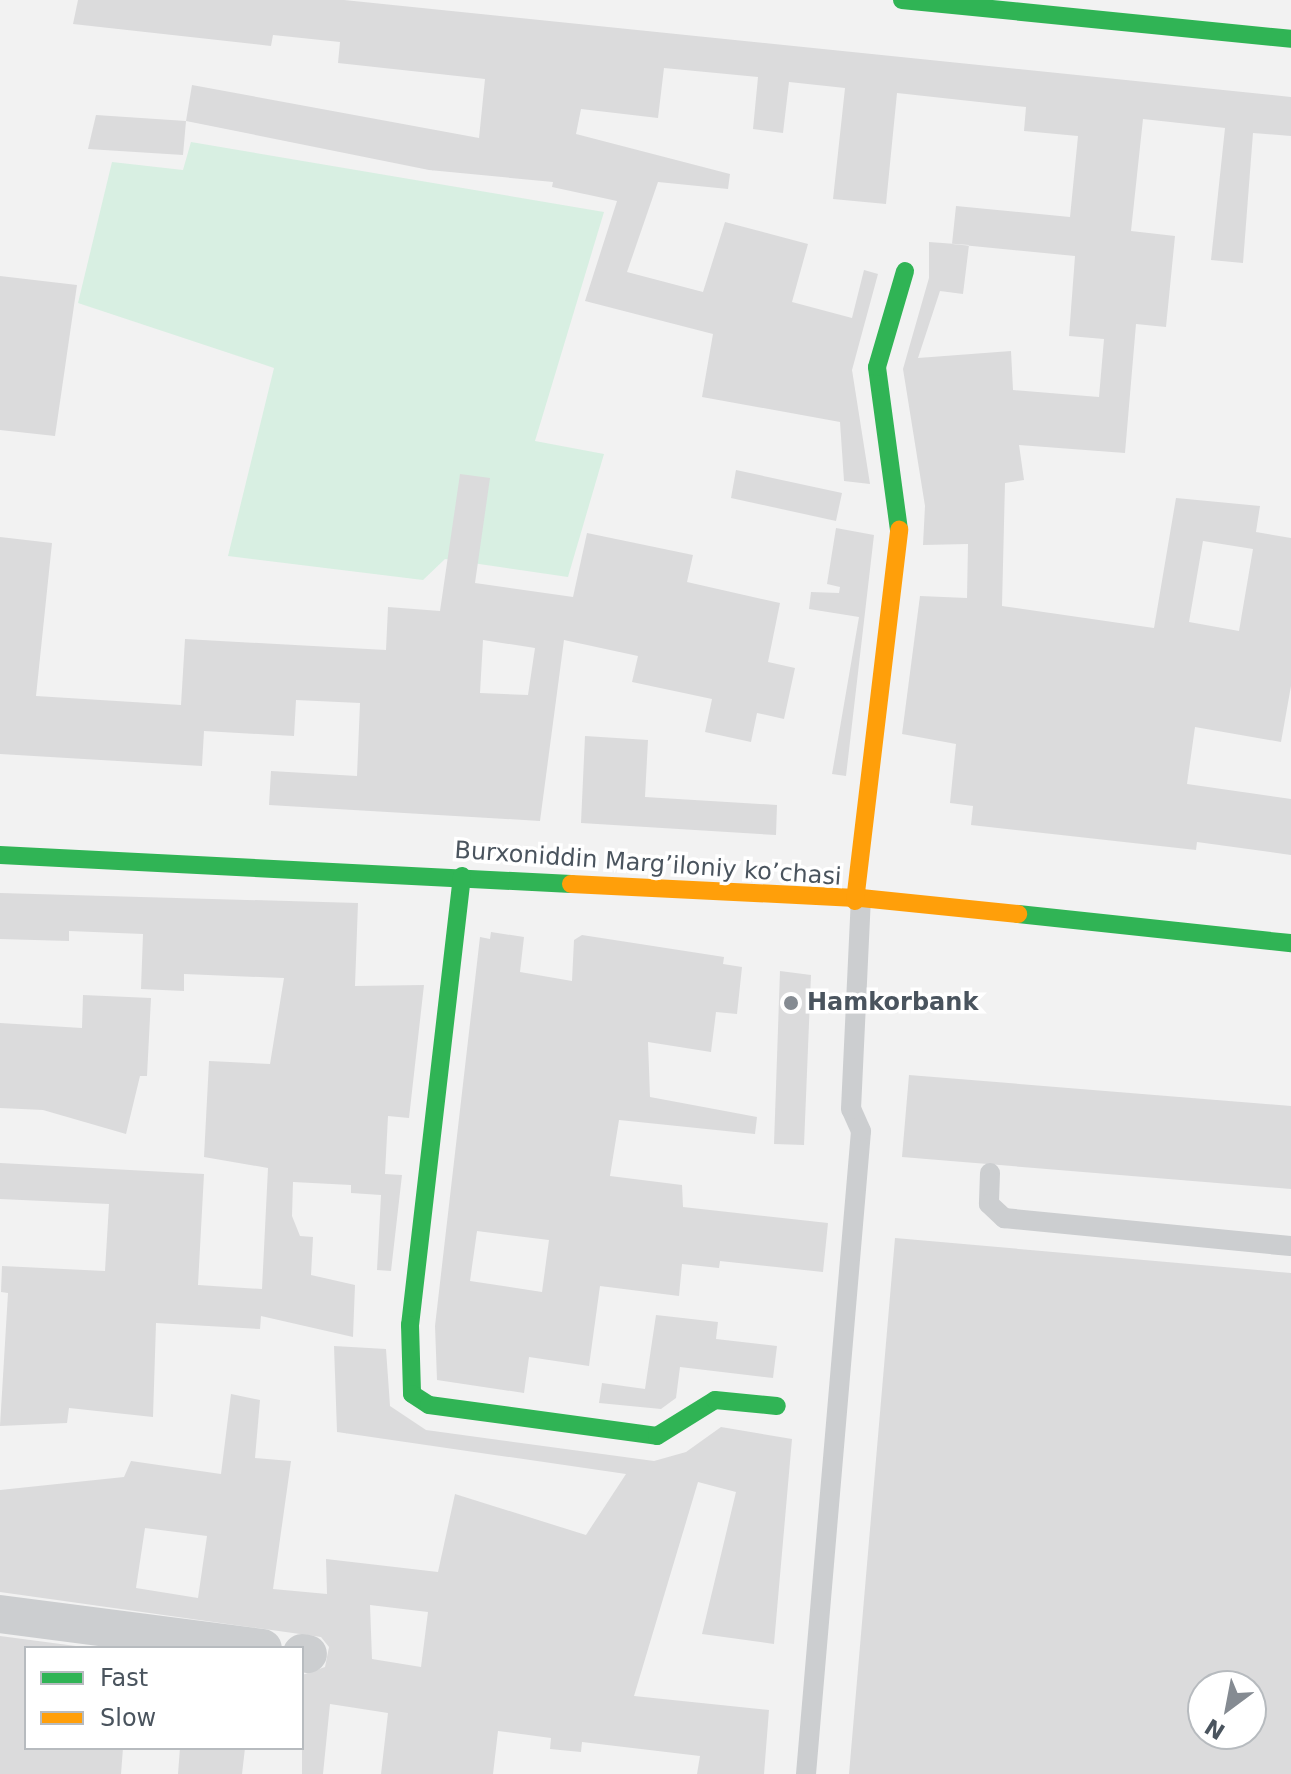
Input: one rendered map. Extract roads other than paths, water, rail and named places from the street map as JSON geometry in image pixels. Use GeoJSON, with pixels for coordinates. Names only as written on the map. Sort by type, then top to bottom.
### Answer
{"type":"FeatureCollection","features":[{"type":"Feature","properties":{"kind":"street"},"geometry":{"type":"LineString","coordinates":[[902,0],[1291,39]]}},
{"type":"Feature","properties":{"kind":"street"},"geometry":{"type":"LineString","coordinates":[[858,900],[895,598],[900,510],[877,367],[905,271]]}},
{"type":"Feature","properties":{"kind":"street","name":"Burxoniddin Marg’iloniy ko’chasi"},"geometry":{"type":"LineString","coordinates":[[0,855],[462,876],[858,900],[1291,943]]}},
{"type":"Feature","properties":{"kind":"street"},"geometry":{"type":"LineString","coordinates":[[462,876],[410,1325],[412,1394],[429,1405],[657,1436],[672,1432],[715,1400],[777,1406]]}},
{"type":"Feature","properties":{"kind":"street"},"geometry":{"type":"LineString","coordinates":[[0,1614],[248,1646]]}},
{"type":"Feature","properties":{"kind":"lane"},"geometry":{"type":"LineString","coordinates":[[806,1774],[861,1131],[851,1109],[858,900]]}},
{"type":"Feature","properties":{"kind":"lane"},"geometry":{"type":"LineString","coordinates":[[990,1173],[989,1204],[1004,1218],[1291,1246]]}},
{"type":"Feature","properties":{"kind":"place","name":"Hamkorbank"},"geometry":{"type":"Point","coordinates":[791,1003]}}]}
